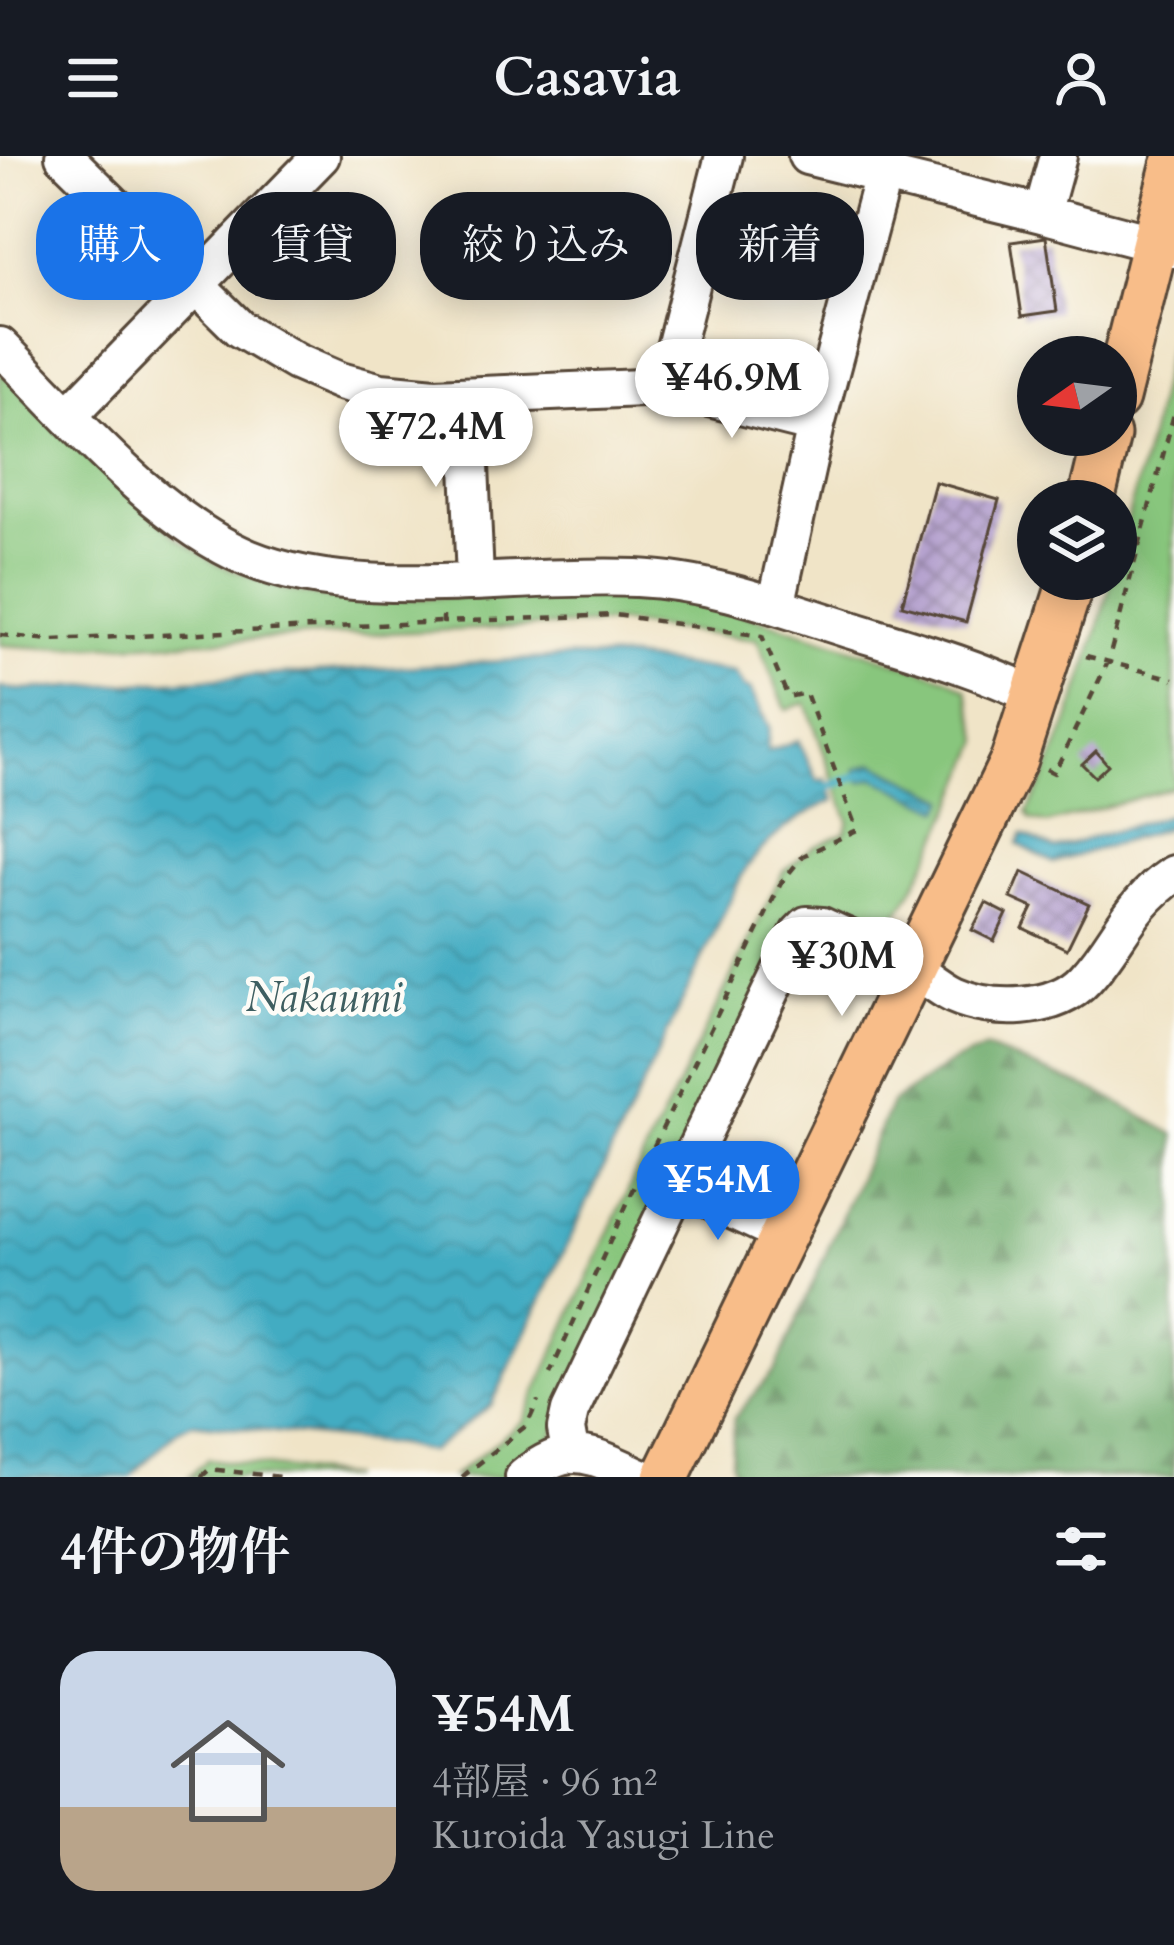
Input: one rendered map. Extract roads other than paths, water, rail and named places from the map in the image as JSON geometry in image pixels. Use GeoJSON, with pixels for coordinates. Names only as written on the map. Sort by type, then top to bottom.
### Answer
{"type":"FeatureCollection","features":[{"type":"Feature","properties":{"kind":"main road"},"geometry":{"type":"LineString","coordinates":[[1136,336],[1164,246],[1174,166]]}},
{"type":"Feature","properties":{"kind":"main road"},"geometry":{"type":"LineString","coordinates":[[665,1477],[1014,759],[1066,600]]}},
{"type":"Feature","properties":{"kind":"street"},"geometry":{"type":"LineString","coordinates":[[64,156],[100,192]]}},
{"type":"Feature","properties":{"kind":"street"},"geometry":{"type":"LineString","coordinates":[[204,277],[321,156]]}},
{"type":"Feature","properties":{"kind":"street"},"geometry":{"type":"LineString","coordinates":[[665,387],[724,156]]}},
{"type":"Feature","properties":{"kind":"street"},"geometry":{"type":"LineString","coordinates":[[807,156],[886,166],[1164,246]]}},
{"type":"Feature","properties":{"kind":"street"},"geometry":{"type":"LineString","coordinates":[[1042,214],[1058,156]]}},
{"type":"Feature","properties":{"kind":"street"},"geometry":{"type":"LineString","coordinates":[[776,606],[816,425],[886,166]]}},
{"type":"Feature","properties":{"kind":"street"},"geometry":{"type":"LineString","coordinates":[[204,295],[240,329],[296,362],[340,381],[408,396],[665,387],[816,425]]}},
{"type":"Feature","properties":{"kind":"street"},"geometry":{"type":"LineString","coordinates":[[69,416],[181,300]]}},
{"type":"Feature","properties":{"kind":"street"},"geometry":{"type":"LineString","coordinates":[[0,346],[163,506],[188,525],[281,570],[343,581],[644,578],[722,591],[987,673],[1036,697]]}},
{"type":"Feature","properties":{"kind":"street"},"geometry":{"type":"LineString","coordinates":[[458,580],[467,397]]}},
{"type":"Feature","properties":{"kind":"street"},"geometry":{"type":"LineString","coordinates":[[570,1451],[566,1429],[570,1411],[799,933],[807,925],[822,926],[911,967],[955,996],[1007,1007],[1044,1003],[1078,987],[1101,962],[1136,905],[1174,874]]}},
{"type":"Feature","properties":{"kind":"street"},"geometry":{"type":"LineString","coordinates":[[681,1186],[785,1235]]}},
{"type":"Feature","properties":{"kind":"street"},"geometry":{"type":"LineString","coordinates":[[524,1477],[570,1451],[591,1454],[641,1477]]}},
{"type":"Feature","properties":{"kind":"water","name":"Nakaumi"},"geometry":{"type":"Polygon","coordinates":[[[569,657],[629,658],[734,673],[750,689],[769,727],[767,752],[798,740],[818,781],[826,779],[834,800],[782,831],[741,877],[492,1404],[430,1452],[192,1423],[178,1430],[130,1477],[0,1477],[0,688],[569,657]]]}},
{"type":"Feature","properties":{"kind":"water"},"geometry":{"type":"Polygon","coordinates":[[[874,763],[947,799],[942,810],[874,778],[861,782],[856,769],[874,763]]]}},
{"type":"Feature","properties":{"kind":"water"},"geometry":{"type":"Polygon","coordinates":[[[1174,813],[1174,826],[1053,863],[1018,844],[1023,834],[1055,849],[1174,813]]]}},
{"type":"Feature","properties":{"kind":"waterway"},"geometry":{"type":"LineString","coordinates":[[821,790],[863,774]]}}]}
